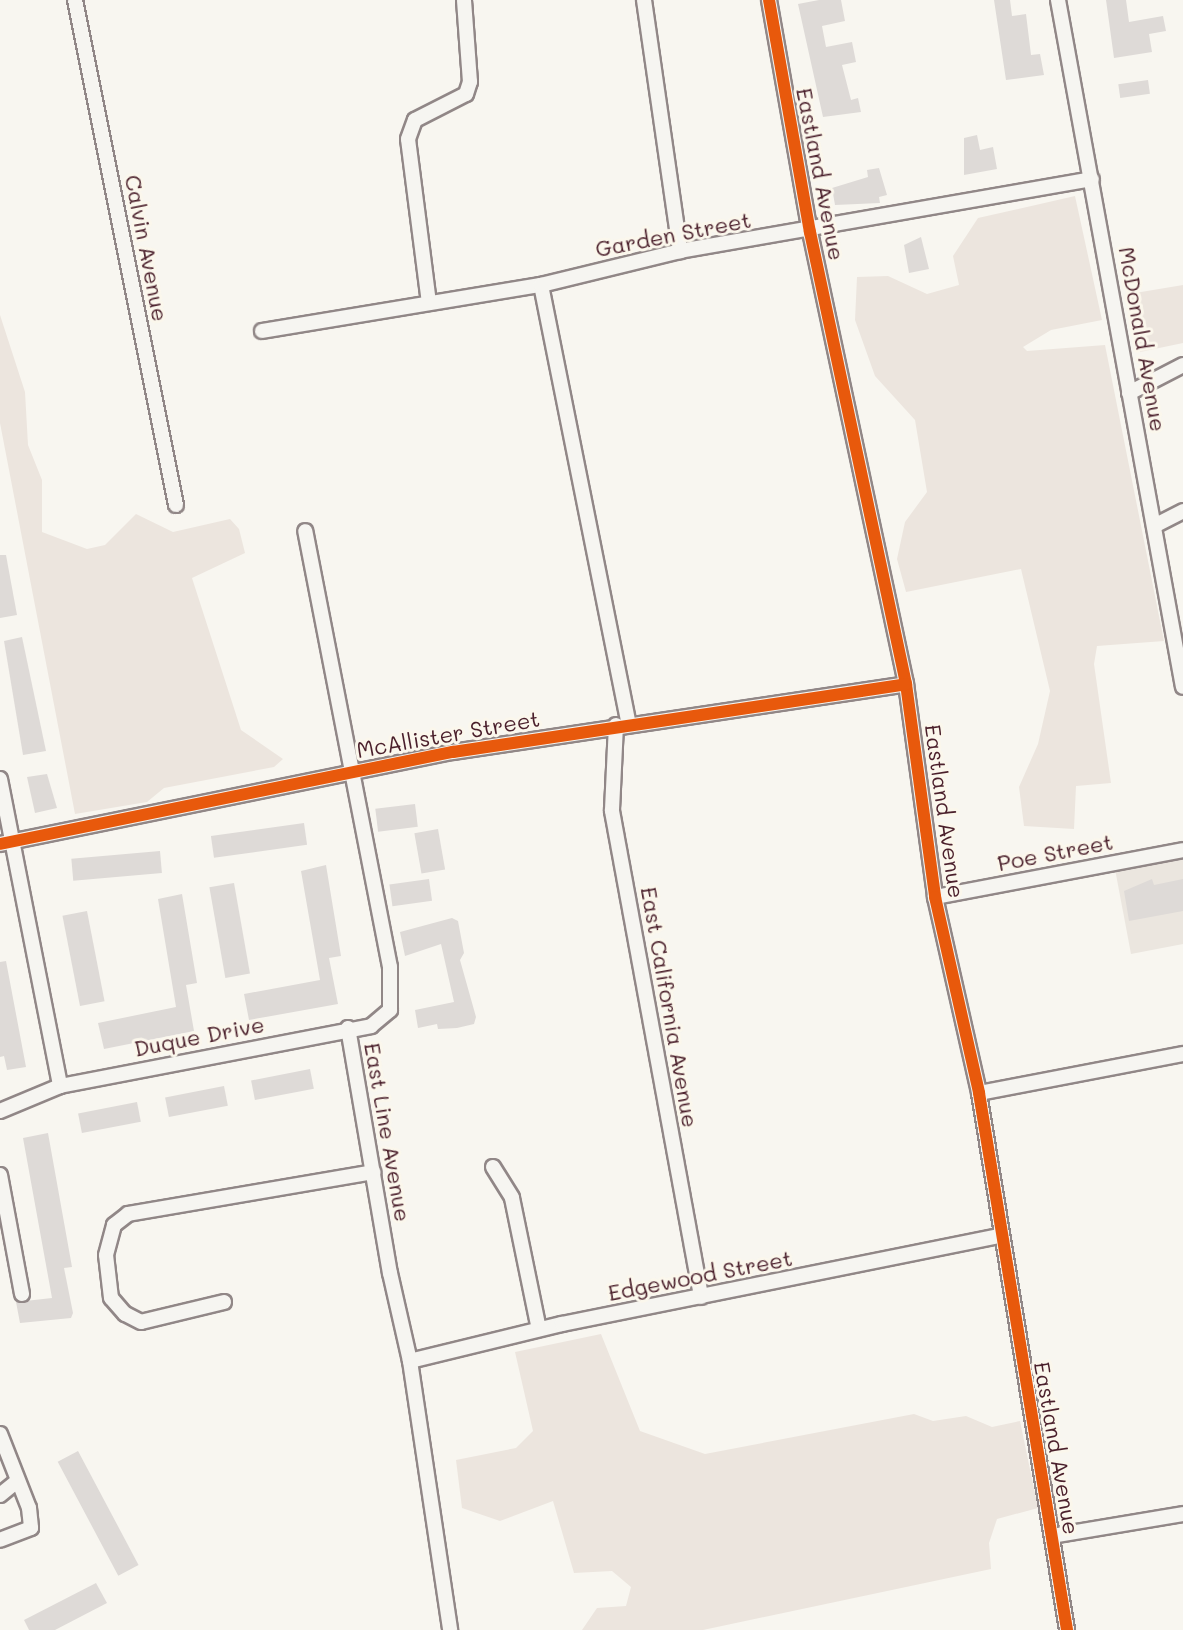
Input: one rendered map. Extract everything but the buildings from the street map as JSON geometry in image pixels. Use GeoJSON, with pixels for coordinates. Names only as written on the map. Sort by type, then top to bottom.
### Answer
{"type":"FeatureCollection","features":[{"type":"Feature","properties":{"kind":"street","name":"Calvin Avenue"},"geometry":{"type":"LineString","coordinates":[[75,0],[176,505]]}},
{"type":"Feature","properties":{"kind":"street"},"geometry":{"type":"LineString","coordinates":[[429,303],[408,139],[415,120],[466,94],[470,82],[464,0]]}},
{"type":"Feature","properties":{"kind":"street"},"geometry":{"type":"LineString","coordinates":[[644,0],[680,251]]}},
{"type":"Feature","properties":{"kind":"street","name":"Eastland Avenue"},"geometry":{"type":"LineString","coordinates":[[769,0],[810,232],[906,684],[935,897],[979,1093],[1000,1236],[1067,1630]]}},
{"type":"Feature","properties":{"kind":"street","name":"McDonald Avenue"},"geometry":{"type":"LineString","coordinates":[[1058,0],[1183,687]]}},
{"type":"Feature","properties":{"kind":"street","name":"Garden Street"},"geometry":{"type":"LineString","coordinates":[[262,331],[541,285],[680,251],[810,232],[1092,179]]}},
{"type":"Feature","properties":{"kind":"street","name":"East California Avenue"},"geometry":{"type":"LineString","coordinates":[[541,285],[623,724],[612,811],[701,1297]]}},
{"type":"Feature","properties":{"kind":"street"},"geometry":{"type":"LineString","coordinates":[[1129,393],[1183,365]]}},
{"type":"Feature","properties":{"kind":"street"},"geometry":{"type":"LineString","coordinates":[[1154,526],[1183,511]]}},
{"type":"Feature","properties":{"kind":"street","name":"East Line Avenue"},"geometry":{"type":"LineString","coordinates":[[305,531],[390,967],[390,1010],[371,1026],[348,1028],[410,1361],[450,1630]]}},
{"type":"Feature","properties":{"kind":"street","name":"McAllister Street"},"geometry":{"type":"LineString","coordinates":[[6,843],[350,772],[623,724],[906,684]]}},
{"type":"Feature","properties":{"kind":"street"},"geometry":{"type":"LineString","coordinates":[[0,779],[6,843],[60,1086]]}},
{"type":"Feature","properties":{"kind":"street","name":"Poe Street"},"geometry":{"type":"LineString","coordinates":[[935,897],[1183,850]]}},
{"type":"Feature","properties":{"kind":"street","name":"Duque Drive"},"geometry":{"type":"LineString","coordinates":[[0,1111],[60,1086],[348,1028]]}},
{"type":"Feature","properties":{"kind":"street"},"geometry":{"type":"LineString","coordinates":[[979,1093],[1183,1054]]}},
{"type":"Feature","properties":{"kind":"street"},"geometry":{"type":"LineString","coordinates":[[493,1167],[512,1198],[539,1329]]}},
{"type":"Feature","properties":{"kind":"street"},"geometry":{"type":"LineString","coordinates":[[224,1302],[141,1322],[125,1314],[111,1298],[106,1255],[114,1225],[128,1214],[373,1172]]}},
{"type":"Feature","properties":{"kind":"street"},"geometry":{"type":"LineString","coordinates":[[0,1175],[4,1218],[22,1294]]}},
{"type":"Feature","properties":{"kind":"street","name":"Edgewood Street"},"geometry":{"type":"LineString","coordinates":[[410,1361],[539,1329],[1000,1236]]}},
{"type":"Feature","properties":{"kind":"street"},"geometry":{"type":"LineString","coordinates":[[0,1434],[31,1528],[0,1540]]}},
{"type":"Feature","properties":{"kind":"street"},"geometry":{"type":"LineString","coordinates":[[0,1495],[17,1481]]}},
{"type":"Feature","properties":{"kind":"street"},"geometry":{"type":"LineString","coordinates":[[1052,1536],[1183,1514]]}},
{"type":"Feature","properties":{"kind":"shaded area"},"geometry":{"type":"Polygon","coordinates":[[[1075,196],[1102,320],[1051,330],[1023,347],[1027,351],[1105,345],[1164,641],[1097,646],[1094,664],[1111,783],[1076,786],[1074,829],[1024,826],[1019,787],[1038,744],[1050,691],[1021,569],[906,592],[897,559],[905,522],[927,492],[915,420],[875,376],[855,320],[857,277],[888,276],[927,294],[959,285],[953,256],[978,218],[1075,196]]]}},
{"type":"Feature","properties":{"kind":"shaded area"},"geometry":{"type":"Polygon","coordinates":[[[1183,285],[1183,343],[1140,352],[1129,294],[1183,285]]]}},
{"type":"Feature","properties":{"kind":"shaded area"},"geometry":{"type":"Polygon","coordinates":[[[0,315],[25,392],[28,445],[42,480],[42,532],[87,549],[105,545],[136,514],[173,532],[230,519],[239,529],[245,553],[192,578],[241,730],[283,759],[274,767],[164,788],[147,802],[75,814],[0,423],[0,315]]]}},
{"type":"Feature","properties":{"kind":"shaded area"},"geometry":{"type":"Polygon","coordinates":[[[1183,858],[1183,944],[1131,954],[1115,869],[1183,858]]]}},
{"type":"Feature","properties":{"kind":"shaded area"},"geometry":{"type":"Polygon","coordinates":[[[601,1334],[640,1431],[705,1454],[914,1414],[933,1421],[966,1416],[992,1427],[1020,1421],[1038,1508],[997,1519],[989,1543],[991,1569],[703,1630],[582,1630],[597,1608],[626,1606],[631,1587],[612,1571],[574,1573],[553,1501],[500,1521],[462,1508],[456,1460],[516,1448],[533,1431],[515,1352],[601,1334]]]}},
{"type":"Feature","properties":{"kind":"cycle path"},"geometry":{"type":"LineString","coordinates":[[769,0],[810,232],[906,684],[935,897],[979,1093],[1067,1630]]}},
{"type":"Feature","properties":{"kind":"cycle path"},"geometry":{"type":"LineString","coordinates":[[0,844],[453,752],[906,684]]}}]}
